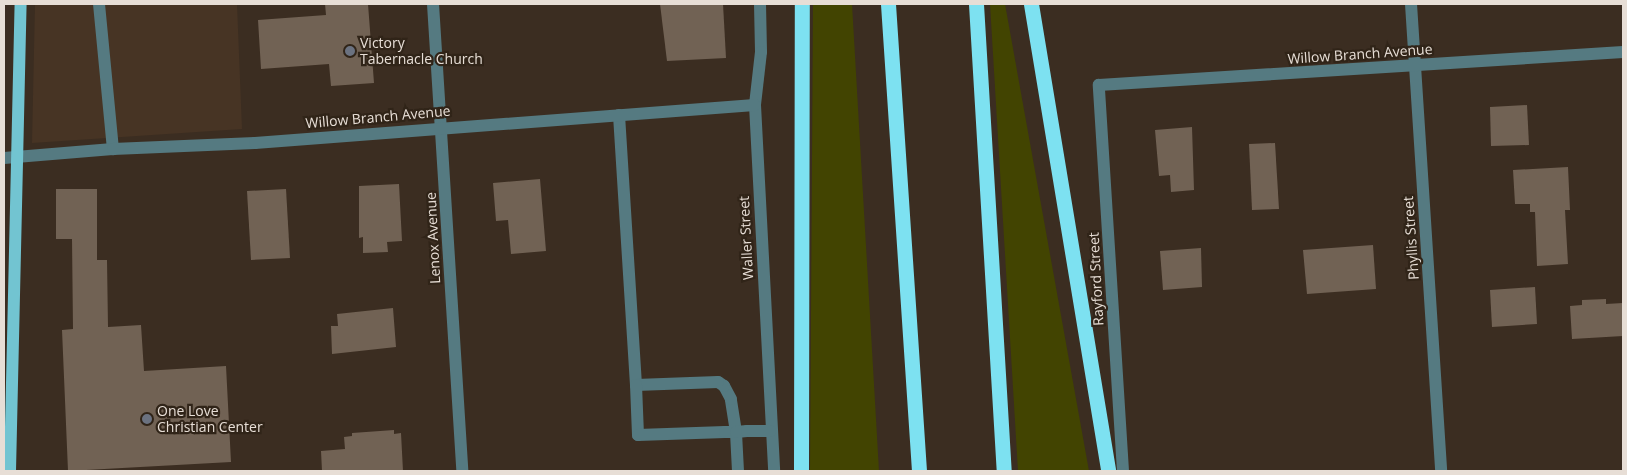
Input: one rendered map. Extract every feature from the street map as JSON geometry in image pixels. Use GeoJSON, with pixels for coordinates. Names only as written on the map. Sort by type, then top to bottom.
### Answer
{"type":"FeatureCollection","features":[{"type":"Feature","properties":{"kind":"highway"},"geometry":{"type":"LineString","coordinates":[[801,471],[802,4]]}},
{"type":"Feature","properties":{"kind":"highway"},"geometry":{"type":"LineString","coordinates":[[888,4],[919,471]]}},
{"type":"Feature","properties":{"kind":"highway"},"geometry":{"type":"LineString","coordinates":[[976,4],[1004,471]]}},
{"type":"Feature","properties":{"kind":"highway"},"geometry":{"type":"LineString","coordinates":[[1032,4],[1108,471]]}},
{"type":"Feature","properties":{"kind":"main road"},"geometry":{"type":"LineString","coordinates":[[10,471],[21,4]]}},
{"type":"Feature","properties":{"kind":"street"},"geometry":{"type":"LineString","coordinates":[[99,4],[102,9],[113,148]]}},
{"type":"Feature","properties":{"kind":"street","name":"Lenox Avenue"},"geometry":{"type":"LineString","coordinates":[[433,4],[462,471]]}},
{"type":"Feature","properties":{"kind":"street","name":"Waller Street"},"geometry":{"type":"LineString","coordinates":[[760,4],[760,52],[755,106],[770,430],[774,471]]}},
{"type":"Feature","properties":{"kind":"street","name":"Phyllis Street"},"geometry":{"type":"LineString","coordinates":[[1411,4],[1441,471]]}},
{"type":"Feature","properties":{"kind":"street","name":"Willow Branch Avenue"},"geometry":{"type":"LineString","coordinates":[[1099,85],[1623,52]]}},
{"type":"Feature","properties":{"kind":"street","name":"Rayford Street"},"geometry":{"type":"LineString","coordinates":[[1099,85],[1122,471]]}},
{"type":"Feature","properties":{"kind":"street","name":"Willow Branch Avenue"},"geometry":{"type":"LineString","coordinates":[[4,158],[113,148],[255,143],[441,127],[755,106]]}},
{"type":"Feature","properties":{"kind":"street"},"geometry":{"type":"LineString","coordinates":[[619,115],[638,435],[770,430]]}},
{"type":"Feature","properties":{"kind":"street"},"geometry":{"type":"LineString","coordinates":[[636,385],[718,382],[731,399],[736,432],[738,471]]}},
{"type":"Feature","properties":{"kind":"shaded area"},"geometry":{"type":"Polygon","coordinates":[[[35,4],[237,4],[242,129],[32,143],[35,4]]]}},
{"type":"Feature","properties":{"kind":"shaded area"},"geometry":{"type":"Polygon","coordinates":[[[813,4],[852,4],[879,471],[810,471],[813,4]]]}},
{"type":"Feature","properties":{"kind":"shaded area"},"geometry":{"type":"Polygon","coordinates":[[[990,4],[1005,4],[1089,471],[1018,471],[990,4]]]}},
{"type":"Feature","properties":{"kind":"building"},"geometry":{"type":"Polygon","coordinates":[[[325,4],[368,4],[374,83],[331,86],[329,64],[261,69],[258,20],[326,15],[325,4]]]}},
{"type":"Feature","properties":{"kind":"building"},"geometry":{"type":"Polygon","coordinates":[[[660,4],[723,4],[726,58],[667,61],[660,4]]]}},
{"type":"Feature","properties":{"kind":"building"},"geometry":{"type":"Polygon","coordinates":[[[1527,105],[1529,145],[1491,146],[1490,107],[1527,105]]]}},
{"type":"Feature","properties":{"kind":"building"},"geometry":{"type":"Polygon","coordinates":[[[1192,127],[1194,190],[1171,192],[1170,175],[1159,176],[1155,130],[1192,127]]]}},
{"type":"Feature","properties":{"kind":"building"},"geometry":{"type":"Polygon","coordinates":[[[1275,143],[1279,209],[1252,210],[1249,144],[1275,143]]]}},
{"type":"Feature","properties":{"kind":"building"},"geometry":{"type":"Polygon","coordinates":[[[1568,167],[1570,210],[1565,210],[1568,264],[1537,266],[1535,212],[1530,212],[1530,204],[1515,204],[1513,170],[1568,167]]]}},
{"type":"Feature","properties":{"kind":"building"},"geometry":{"type":"Polygon","coordinates":[[[540,179],[546,251],[511,254],[508,220],[496,221],[493,183],[540,179]]]}},
{"type":"Feature","properties":{"kind":"building"},"geometry":{"type":"Polygon","coordinates":[[[399,184],[402,241],[387,242],[388,252],[363,253],[363,237],[359,238],[359,186],[399,184]]]}},
{"type":"Feature","properties":{"kind":"building","name":"One Love Christian Center"},"geometry":{"type":"Polygon","coordinates":[[[56,189],[97,189],[97,260],[107,260],[108,327],[141,325],[144,371],[226,366],[231,462],[68,471],[62,330],[73,329],[72,239],[56,239],[56,189]]]}},
{"type":"Feature","properties":{"kind":"building"},"geometry":{"type":"Polygon","coordinates":[[[286,189],[290,258],[251,260],[247,191],[286,189]]]}},
{"type":"Feature","properties":{"kind":"building"},"geometry":{"type":"Polygon","coordinates":[[[1373,245],[1376,289],[1307,294],[1303,250],[1373,245]]]}},
{"type":"Feature","properties":{"kind":"building"},"geometry":{"type":"Polygon","coordinates":[[[1201,248],[1202,287],[1163,290],[1160,251],[1201,248]]]}},
{"type":"Feature","properties":{"kind":"building"},"geometry":{"type":"Polygon","coordinates":[[[1535,287],[1537,324],[1492,327],[1490,290],[1535,287]]]}},
{"type":"Feature","properties":{"kind":"building"},"geometry":{"type":"Polygon","coordinates":[[[1606,299],[1606,304],[1623,303],[1623,336],[1572,339],[1570,306],[1582,305],[1582,300],[1606,299]]]}},
{"type":"Feature","properties":{"kind":"building"},"geometry":{"type":"Polygon","coordinates":[[[393,308],[396,347],[332,354],[331,326],[338,326],[337,314],[393,308]]]}},
{"type":"Feature","properties":{"kind":"building"},"geometry":{"type":"Polygon","coordinates":[[[394,430],[394,434],[401,433],[403,471],[322,471],[321,451],[345,449],[344,437],[352,436],[352,433],[394,430]]]}},
{"type":"Feature","properties":{"kind":"place","name":"Victory Tabernacle Church"},"geometry":{"type":"Point","coordinates":[350,51]}},
{"type":"Feature","properties":{"kind":"place","name":"One Love Christian Center"},"geometry":{"type":"Point","coordinates":[147,419]}}]}
